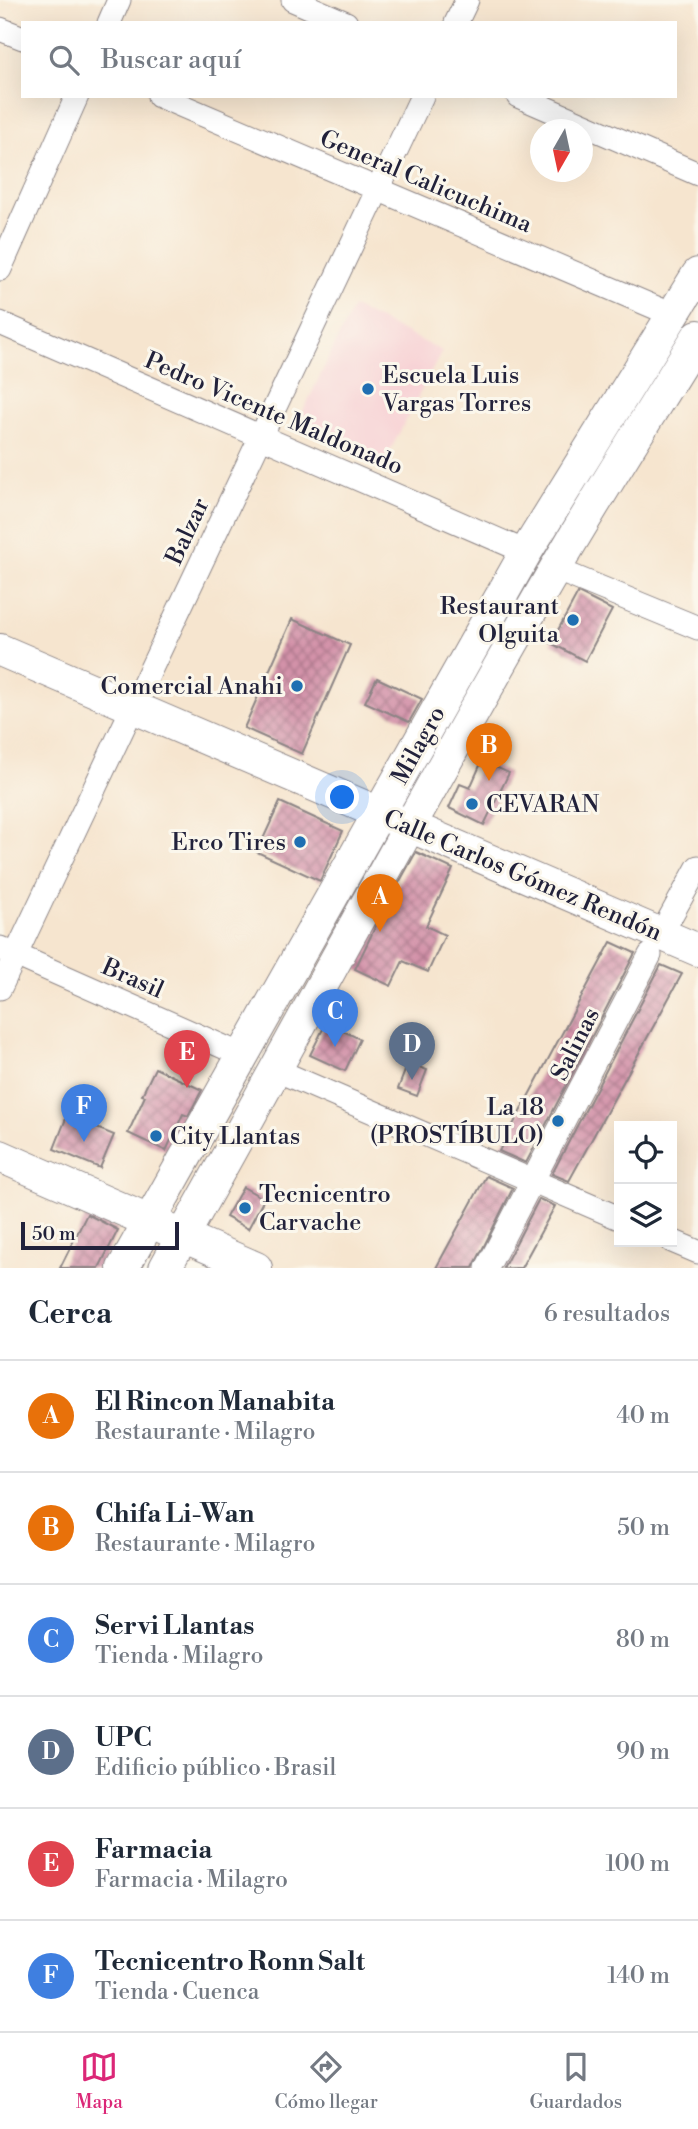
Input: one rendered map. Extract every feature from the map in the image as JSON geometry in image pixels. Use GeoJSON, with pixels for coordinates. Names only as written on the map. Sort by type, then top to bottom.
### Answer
{"type":"FeatureCollection","features":[{"type":"Feature","properties":{"kind":"main road","name":"Milagro"},"geometry":{"type":"LineString","coordinates":[[123,1268],[526,552],[698,274]]}},
{"type":"Feature","properties":{"kind":"main road","name":"Milagro"},"geometry":{"type":"LineString","coordinates":[[166,1268],[409,826],[555,569],[698,336]]}},
{"type":"Feature","properties":{"kind":"main road","name":"Calle Carlos Gómez Rendón"},"geometry":{"type":"LineString","coordinates":[[0,650],[409,826],[656,944],[698,950]]}},
{"type":"Feature","properties":{"kind":"main road"},"geometry":{"type":"LineString","coordinates":[[0,1156],[256,1268]]}},
{"type":"Feature","properties":{"kind":"street"},"geometry":{"type":"LineString","coordinates":[[110,21],[119,0]]}},
{"type":"Feature","properties":{"kind":"street"},"geometry":{"type":"LineString","coordinates":[[293,0],[341,21]]}},
{"type":"Feature","properties":{"kind":"street"},"geometry":{"type":"LineString","coordinates":[[457,21],[467,0]]}},
{"type":"Feature","properties":{"kind":"street"},"geometry":{"type":"LineString","coordinates":[[0,29],[21,37]]}},
{"type":"Feature","properties":{"kind":"street"},"geometry":{"type":"LineString","coordinates":[[0,269],[76,98]]}},
{"type":"Feature","properties":{"kind":"street","name":"General Calicuchima"},"geometry":{"type":"LineString","coordinates":[[164,98],[673,314]]}},
{"type":"Feature","properties":{"kind":"street","name":"Balzar"},"geometry":{"type":"LineString","coordinates":[[0,988],[8,952],[132,708],[421,98]]}},
{"type":"Feature","properties":{"kind":"street"},"geometry":{"type":"LineString","coordinates":[[523,98],[698,174]]}},
{"type":"Feature","properties":{"kind":"street","name":"Pedro Vicente Maldonado"},"geometry":{"type":"LineString","coordinates":[[0,323],[526,552]]}},
{"type":"Feature","properties":{"kind":"street"},"geometry":{"type":"LineString","coordinates":[[555,569],[698,628]]}},
{"type":"Feature","properties":{"kind":"street","name":"Salinas"},"geometry":{"type":"LineString","coordinates":[[487,1268],[698,866]]}},
{"type":"Feature","properties":{"kind":"street","name":"Brasil"},"geometry":{"type":"LineString","coordinates":[[8,952],[244,1056]]}},
{"type":"Feature","properties":{"kind":"street"},"geometry":{"type":"LineString","coordinates":[[276,1070],[614,1216]]}},
{"type":"Feature","properties":{"kind":"street"},"geometry":{"type":"LineString","coordinates":[[677,1243],[698,1252]]}},
{"type":"Feature","properties":{"kind":"shaded area","name":"Escuela Luis Vargas Torres"},"geometry":{"type":"Polygon","coordinates":[[[353,307],[442,351],[382,466],[296,426],[353,307]]]}},
{"type":"Feature","properties":{"kind":"building"},"geometry":{"type":"Polygon","coordinates":[[[578,593],[612,610],[585,661],[551,643],[578,593]]]}},
{"type":"Feature","properties":{"kind":"building","name":"Comercial Anahi"},"geometry":{"type":"Polygon","coordinates":[[[292,619],[350,645],[302,754],[244,728],[292,619]]]}},
{"type":"Feature","properties":{"kind":"building"},"geometry":{"type":"Polygon","coordinates":[[[377,678],[422,699],[409,722],[365,702],[377,678]]]}},
{"type":"Feature","properties":{"kind":"building"},"geometry":{"type":"Polygon","coordinates":[[[482,761],[509,773],[484,825],[449,808],[460,784],[470,788],[482,761]]]}},
{"type":"Feature","properties":{"kind":"building","name":"Erco Tires"},"geometry":{"type":"Polygon","coordinates":[[[280,802],[343,831],[320,881],[257,852],[280,802]]]}},
{"type":"Feature","properties":{"kind":"building"},"geometry":{"type":"Polygon","coordinates":[[[416,852],[453,869],[426,926],[445,935],[428,972],[403,961],[391,986],[355,969],[416,852]]]}},
{"type":"Feature","properties":{"kind":"building"},"geometry":{"type":"Polygon","coordinates":[[[611,942],[635,953],[526,1163],[499,1151],[611,942]]]}},
{"type":"Feature","properties":{"kind":"building"},"geometry":{"type":"Polygon","coordinates":[[[661,965],[682,974],[569,1181],[552,1174],[661,965]]]}},
{"type":"Feature","properties":{"kind":"building"},"geometry":{"type":"Polygon","coordinates":[[[326,1023],[360,1039],[345,1071],[310,1055],[326,1023]]]}},
{"type":"Feature","properties":{"kind":"building"},"geometry":{"type":"Polygon","coordinates":[[[408,1063],[427,1070],[417,1096],[398,1089],[408,1063]]]}},
{"type":"Feature","properties":{"kind":"building"},"geometry":{"type":"Polygon","coordinates":[[[155,1068],[202,1090],[188,1116],[183,1114],[166,1151],[128,1133],[155,1068]]]}},
{"type":"Feature","properties":{"kind":"building"},"geometry":{"type":"Polygon","coordinates":[[[67,1116],[114,1135],[100,1168],[54,1149],[67,1116]]]}},
{"type":"Feature","properties":{"kind":"building"},"geometry":{"type":"Polygon","coordinates":[[[486,1176],[513,1188],[473,1268],[436,1268],[486,1176]]]}},
{"type":"Feature","properties":{"kind":"building","name":"Tecnicentro Carvache"},"geometry":{"type":"Polygon","coordinates":[[[243,1187],[264,1199],[248,1229],[226,1217],[243,1187]]]}},
{"type":"Feature","properties":{"kind":"building"},"geometry":{"type":"Polygon","coordinates":[[[539,1199],[555,1206],[521,1268],[503,1268],[539,1199]]]}},
{"type":"Feature","properties":{"kind":"building"},"geometry":{"type":"Polygon","coordinates":[[[87,1214],[118,1230],[99,1268],[60,1268],[87,1214]]]}},
{"type":"Feature","properties":{"kind":"place","name":"Escuela Luis Vargas Torres"},"geometry":{"type":"Point","coordinates":[368,389]}},
{"type":"Feature","properties":{"kind":"place","name":"Restaurant Olguita"},"geometry":{"type":"Point","coordinates":[573,620]}},
{"type":"Feature","properties":{"kind":"place","name":"Comercial Anahi"},"geometry":{"type":"Point","coordinates":[297,686]}},
{"type":"Feature","properties":{"kind":"place","name":"Chifa Li-Wan"},"geometry":{"type":"Point","coordinates":[489,781]}},
{"type":"Feature","properties":{"kind":"place","name":"CEVARAN"},"geometry":{"type":"Point","coordinates":[472,804]}},
{"type":"Feature","properties":{"kind":"place","name":"Erco Tires"},"geometry":{"type":"Point","coordinates":[300,842]}},
{"type":"Feature","properties":{"kind":"place","name":"El Rincon Manabita"},"geometry":{"type":"Point","coordinates":[380,932]}},
{"type":"Feature","properties":{"kind":"place","name":"Servi Llantas"},"geometry":{"type":"Point","coordinates":[335,1047]}},
{"type":"Feature","properties":{"kind":"place","name":"UPC"},"geometry":{"type":"Point","coordinates":[412,1080]}},
{"type":"Feature","properties":{"kind":"place","name":"Farmacia"},"geometry":{"type":"Point","coordinates":[187,1088]}},
{"type":"Feature","properties":{"kind":"place","name":"La 18 (PROSTÍBULO)"},"geometry":{"type":"Point","coordinates":[558,1121]}},
{"type":"Feature","properties":{"kind":"place","name":"City Llantas"},"geometry":{"type":"Point","coordinates":[156,1136]}},
{"type":"Feature","properties":{"kind":"place","name":"Tecnicentro Ronn Salt"},"geometry":{"type":"Point","coordinates":[84,1142]}},
{"type":"Feature","properties":{"kind":"place","name":"Tecnicentro Carvache"},"geometry":{"type":"Point","coordinates":[245,1208]}}]}
